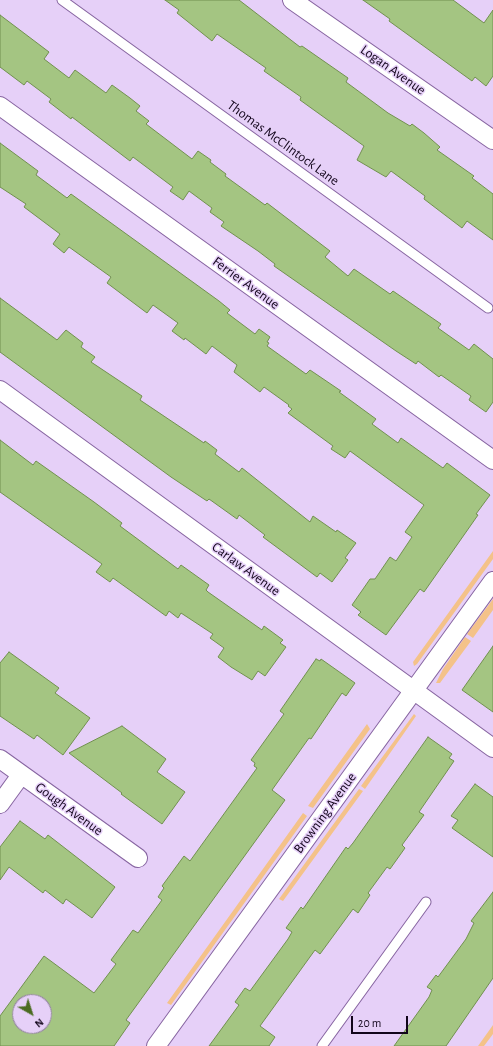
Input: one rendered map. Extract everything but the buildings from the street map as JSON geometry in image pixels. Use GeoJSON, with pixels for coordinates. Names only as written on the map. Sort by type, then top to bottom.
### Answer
{"type":"FeatureCollection","features":[{"type":"Feature","properties":{"kind":"street","name":"Logan Avenue"},"geometry":{"type":"LineString","coordinates":[[292,0],[493,140]]}},
{"type":"Feature","properties":{"kind":"street","name":"Ferrier Avenue"},"geometry":{"type":"LineString","coordinates":[[0,106],[493,460]]}},
{"type":"Feature","properties":{"kind":"street","name":"Carlaw Avenue"},"geometry":{"type":"LineString","coordinates":[[0,390],[493,748]]}},
{"type":"Feature","properties":{"kind":"street","name":"Browning Avenue"},"geometry":{"type":"LineString","coordinates":[[156,1046],[493,581]]}},
{"type":"Feature","properties":{"kind":"street","name":"Gough Avenue"},"geometry":{"type":"LineString","coordinates":[[0,759],[138,858]]}},
{"type":"Feature","properties":{"kind":"street"},"geometry":{"type":"LineString","coordinates":[[0,804],[21,775]]}},
{"type":"Feature","properties":{"kind":"lane","name":"Thomas McClintock Lane"},"geometry":{"type":"LineString","coordinates":[[62,0],[488,308]]}},
{"type":"Feature","properties":{"kind":"lane"},"geometry":{"type":"LineString","coordinates":[[322,1046],[426,902]]}},
{"type":"Feature","properties":{"kind":"shaded area"},"geometry":{"type":"Polygon","coordinates":[[[493,551],[493,559],[417,664],[414,666],[413,662],[493,551]]]}},
{"type":"Feature","properties":{"kind":"shaded area"},"geometry":{"type":"Polygon","coordinates":[[[493,599],[493,610],[473,638],[467,634],[493,599]]]}},
{"type":"Feature","properties":{"kind":"shaded area"},"geometry":{"type":"Polygon","coordinates":[[[465,637],[471,641],[440,683],[436,683],[443,669],[465,637]]]}},
{"type":"Feature","properties":{"kind":"shaded area"},"geometry":{"type":"Polygon","coordinates":[[[414,714],[416,716],[365,789],[361,786],[414,714]]]}},
{"type":"Feature","properties":{"kind":"shaded area"},"geometry":{"type":"Polygon","coordinates":[[[367,724],[370,729],[313,808],[308,806],[367,724]]]}},
{"type":"Feature","properties":{"kind":"shaded area"},"geometry":{"type":"Polygon","coordinates":[[[359,789],[363,791],[283,901],[279,899],[359,789]]]}},
{"type":"Feature","properties":{"kind":"shaded area"},"geometry":{"type":"Polygon","coordinates":[[[303,813],[307,816],[171,1005],[167,1003],[303,813]]]}},
{"type":"Feature","properties":{"kind":"shaded area"},"geometry":{"type":"Polygon","coordinates":[[[493,1025],[493,1034],[484,1046],[478,1046],[493,1025]]]}}]}
